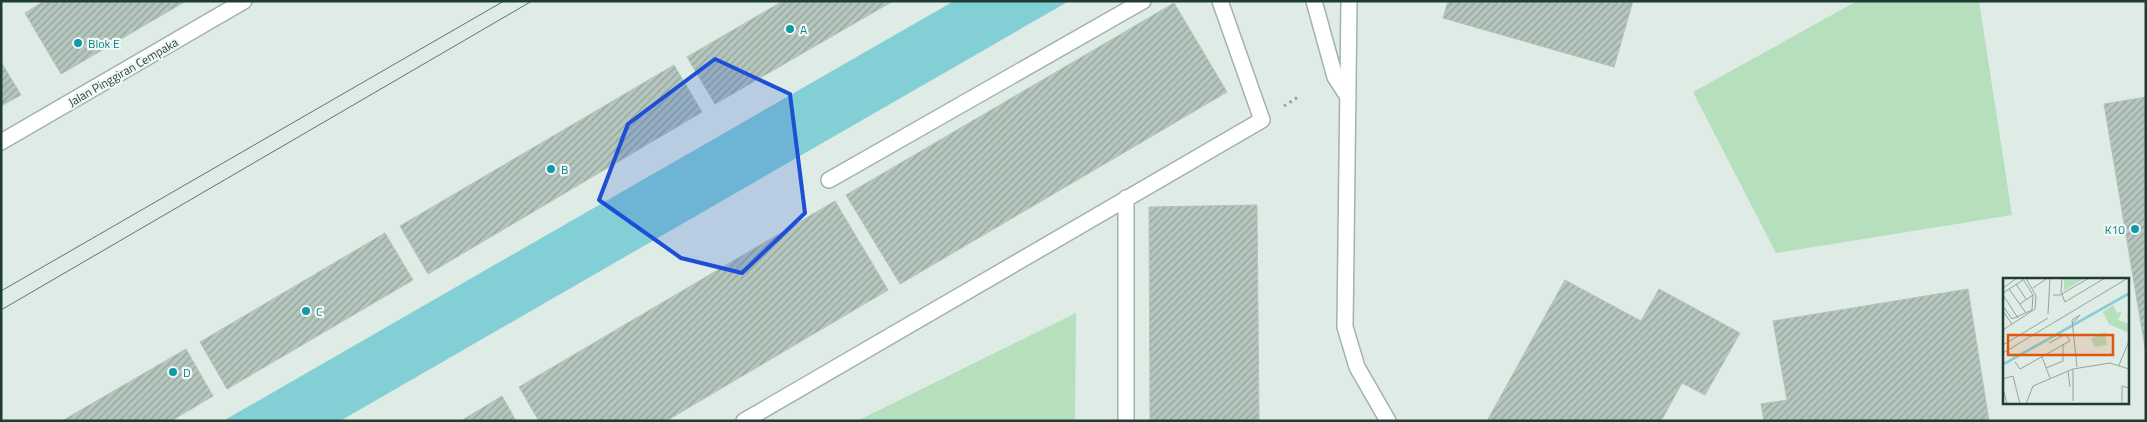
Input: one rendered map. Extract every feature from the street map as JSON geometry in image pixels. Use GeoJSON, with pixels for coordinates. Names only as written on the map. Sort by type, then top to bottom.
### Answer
{"type":"FeatureCollection","features":[{"type":"Feature","properties":{"kind":"street","name":"Jalan Pinggiran Cempaka"},"geometry":{"type":"LineString","coordinates":[[1,142],[244,1]]}},
{"type":"Feature","properties":{"kind":"street"},"geometry":{"type":"LineString","coordinates":[[829,180],[1143,1]]}},
{"type":"Feature","properties":{"kind":"street"},"geometry":{"type":"LineString","coordinates":[[744,421],[1262,120],[1220,1]]}},
{"type":"Feature","properties":{"kind":"street"},"geometry":{"type":"LineString","coordinates":[[1314,1],[1336,77],[1348,97]]}},
{"type":"Feature","properties":{"kind":"street"},"geometry":{"type":"LineString","coordinates":[[1349,1],[1345,327],[1357,367],[1388,421]]}},
{"type":"Feature","properties":{"kind":"street"},"geometry":{"type":"LineString","coordinates":[[1126,198],[1126,421]]}},
{"type":"Feature","properties":{"kind":"path"},"geometry":{"type":"LineString","coordinates":[[1288,103],[1298,97]]}},
{"type":"Feature","properties":{"kind":"highlighted area"},"geometry":{"type":"Polygon","coordinates":[[[715,59],[790,94],[805,213],[742,273],[681,258],[599,200],[628,124],[715,59]]]}},
{"type":"Feature","properties":{"kind":"green space"},"geometry":{"type":"Polygon","coordinates":[[[1857,1],[1979,1],[2012,215],[1776,253],[1693,92],[1857,1]]]}},
{"type":"Feature","properties":{"kind":"green space"},"geometry":{"type":"Polygon","coordinates":[[[1076,313],[1075,421],[857,421],[1076,313]]]}},
{"type":"Feature","properties":{"kind":"water"},"geometry":{"type":"Polygon","coordinates":[[[954,1],[1069,1],[340,421],[223,421],[954,1]]]}},
{"type":"Feature","properties":{"kind":"building","name":"Blok E"},"geometry":{"type":"Polygon","coordinates":[[[44,1],[186,1],[61,74],[25,13],[44,1]]]}},
{"type":"Feature","properties":{"kind":"building","name":"A"},"geometry":{"type":"Polygon","coordinates":[[[783,1],[893,1],[715,104],[687,57],[783,1]]]}},
{"type":"Feature","properties":{"kind":"building"},"geometry":{"type":"Polygon","coordinates":[[[1448,1],[1633,1],[1614,67],[1443,18],[1448,1]]]}},
{"type":"Feature","properties":{"kind":"building"},"geometry":{"type":"Polygon","coordinates":[[[1174,3],[1227,92],[900,284],[846,195],[1174,3]]]}},
{"type":"Feature","properties":{"kind":"building"},"geometry":{"type":"Polygon","coordinates":[[[1,62],[21,95],[1,106],[1,62]]]}},
{"type":"Feature","properties":{"kind":"building","name":"B"},"geometry":{"type":"Polygon","coordinates":[[[674,65],[702,112],[428,274],[400,226],[674,65]]]}},
{"type":"Feature","properties":{"kind":"building","name":"K10"},"geometry":{"type":"Polygon","coordinates":[[[2146,97],[2146,354],[2104,104],[2146,97]]]}},
{"type":"Feature","properties":{"kind":"building"},"geometry":{"type":"Polygon","coordinates":[[[835,201],[888,290],[666,421],[539,421],[519,387],[835,201]]]}},
{"type":"Feature","properties":{"kind":"building"},"geometry":{"type":"Polygon","coordinates":[[[1257,205],[1259,421],[1150,421],[1149,207],[1257,205]]]}},
{"type":"Feature","properties":{"kind":"building","name":"C"},"geometry":{"type":"Polygon","coordinates":[[[385,233],[413,280],[227,389],[200,342],[385,233]]]}},
{"type":"Feature","properties":{"kind":"building"},"geometry":{"type":"Polygon","coordinates":[[[1565,280],[1641,321],[1659,289],[1740,333],[1705,395],[1682,383],[1661,421],[1487,421],[1565,280]]]}},
{"type":"Feature","properties":{"kind":"building"},"geometry":{"type":"Polygon","coordinates":[[[1968,289],[1989,421],[1764,421],[1761,404],[1787,400],[1773,321],[1968,289]]]}},
{"type":"Feature","properties":{"kind":"building","name":"D"},"geometry":{"type":"Polygon","coordinates":[[[186,349],[213,396],[171,421],[62,421],[186,349]]]}},
{"type":"Feature","properties":{"kind":"building"},"geometry":{"type":"Polygon","coordinates":[[[502,396],[516,421],[461,421],[502,396]]]}},
{"type":"Feature","properties":{"kind":"tram line"},"geometry":{"type":"LineString","coordinates":[[1,291],[504,1]]}},
{"type":"Feature","properties":{"kind":"tram line"},"geometry":{"type":"LineString","coordinates":[[1,310],[532,1]]}},
{"type":"Feature","properties":{"kind":"place","name":"A"},"geometry":{"type":"Point","coordinates":[790,29]}},
{"type":"Feature","properties":{"kind":"place","name":"Blok E"},"geometry":{"type":"Point","coordinates":[78,43]}},
{"type":"Feature","properties":{"kind":"place","name":"B"},"geometry":{"type":"Point","coordinates":[551,169]}},
{"type":"Feature","properties":{"kind":"place","name":"K10"},"geometry":{"type":"Point","coordinates":[2135,229]}},
{"type":"Feature","properties":{"kind":"place","name":"C"},"geometry":{"type":"Point","coordinates":[306,311]}},
{"type":"Feature","properties":{"kind":"place","name":"D"},"geometry":{"type":"Point","coordinates":[173,372]}}]}
